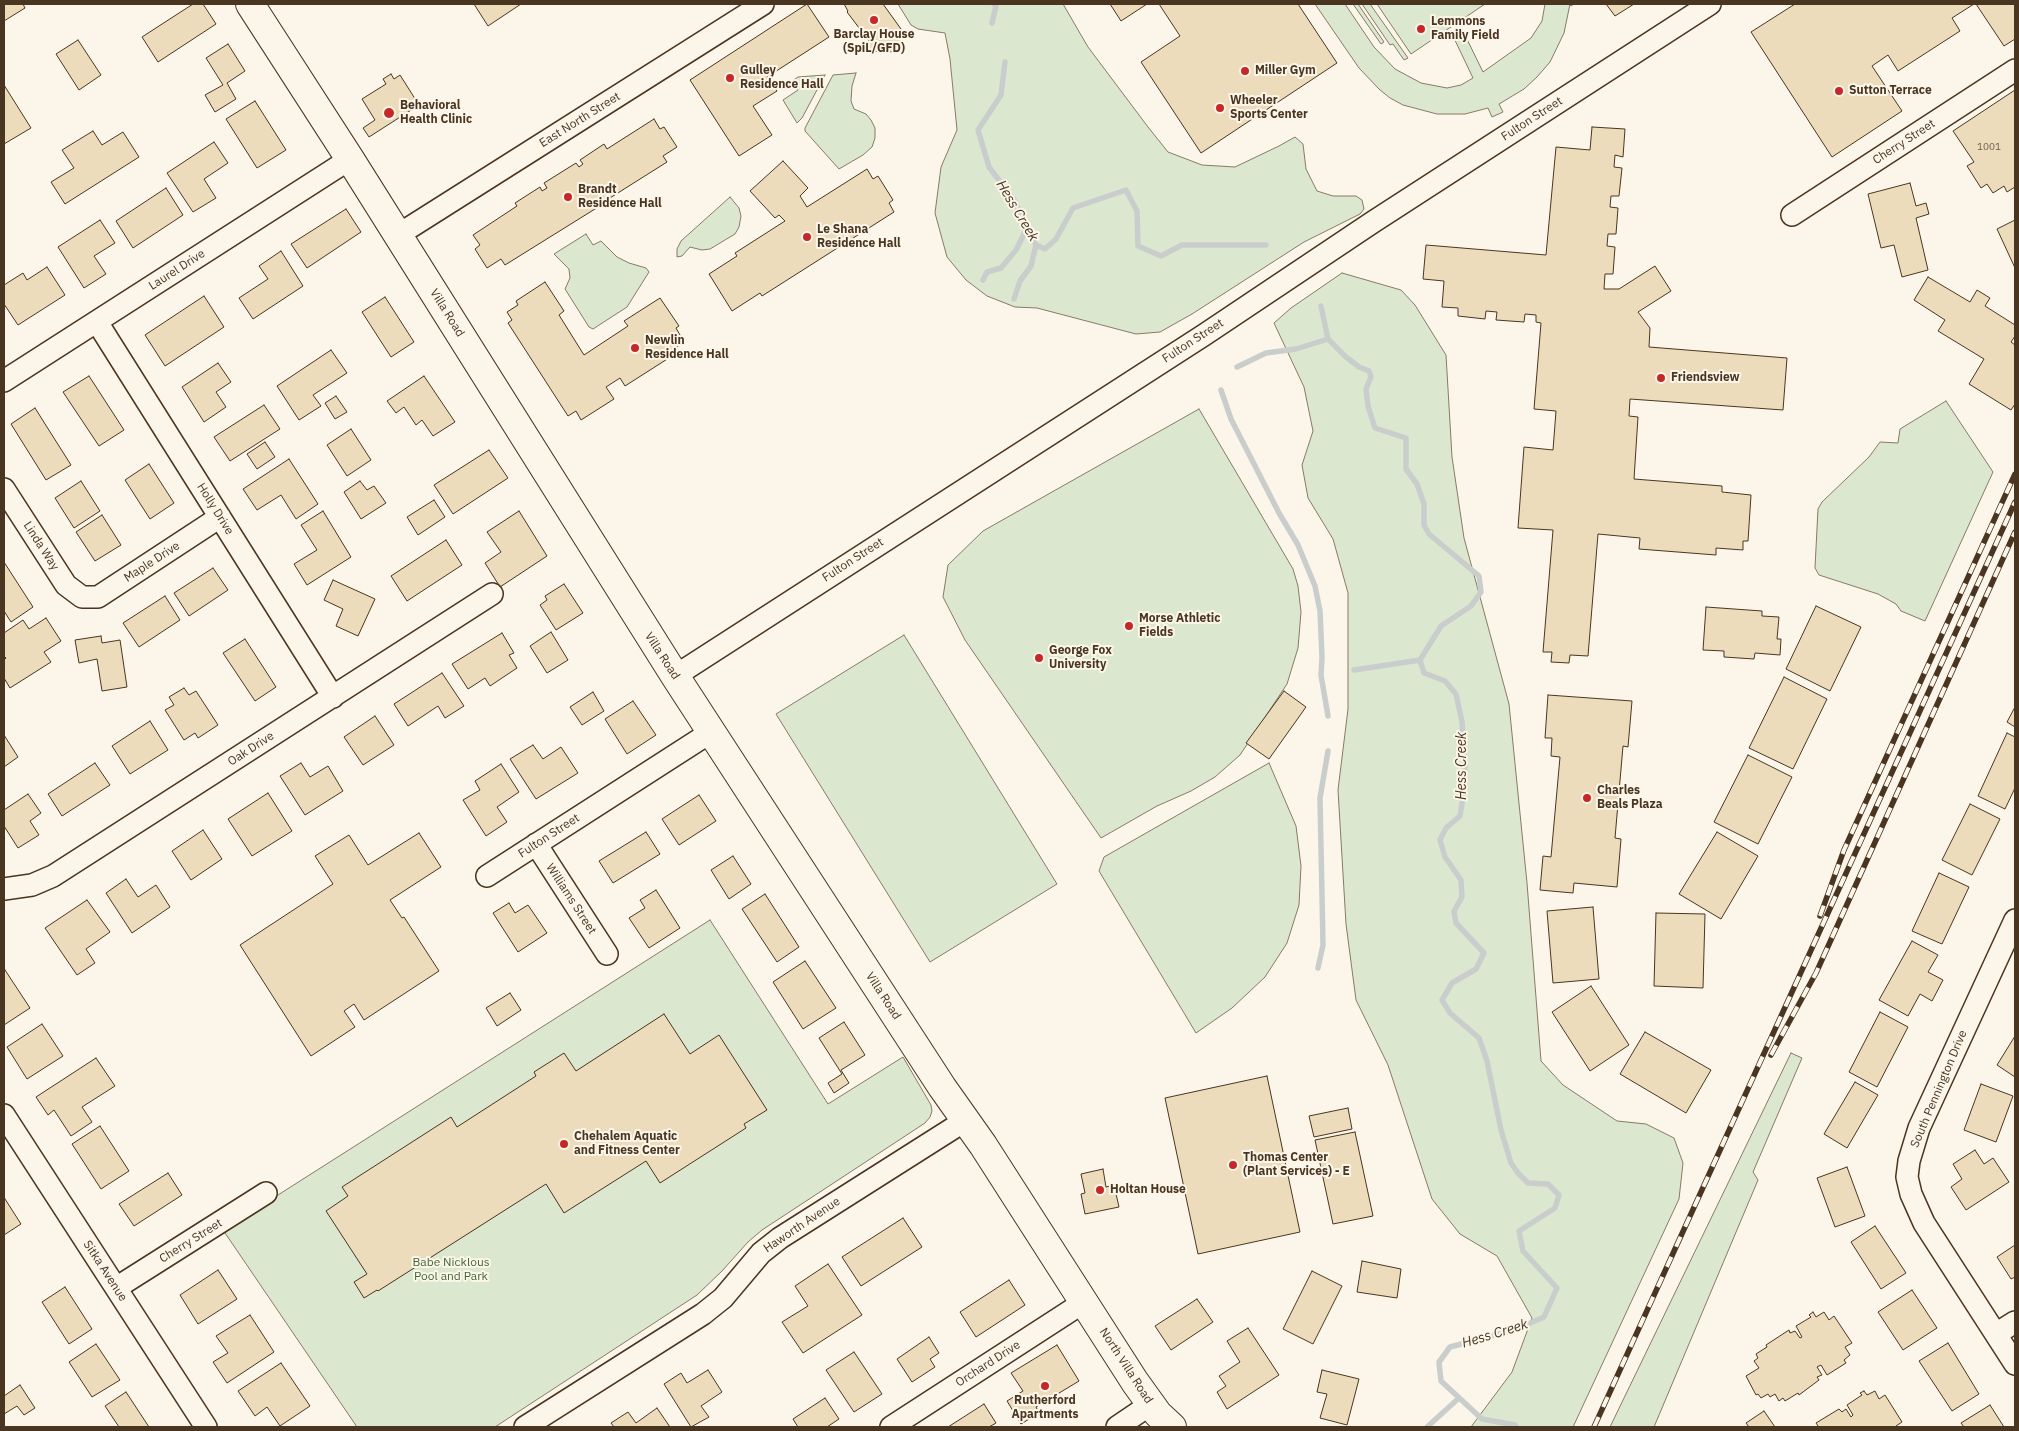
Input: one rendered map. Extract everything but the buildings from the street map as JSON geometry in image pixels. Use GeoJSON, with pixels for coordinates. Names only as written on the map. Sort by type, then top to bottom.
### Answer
{"type":"FeatureCollection","features":[{"type":"Feature","properties":{"kind":"main road","name":"Villa Road"},"geometry":{"type":"LineString","coordinates":[[250,4],[398,235],[675,676],[1084,1302]]}},
{"type":"Feature","properties":{"kind":"main road","name":"North Villa Road"},"geometry":{"type":"LineString","coordinates":[[1084,1302],[1151,1404],[1172,1427]]}},
{"type":"Feature","properties":{"kind":"street","name":"East North Street"},"geometry":{"type":"LineString","coordinates":[[398,235],[763,4]]}},
{"type":"Feature","properties":{"kind":"street","name":"Fulton Street"},"geometry":{"type":"LineString","coordinates":[[675,676],[1204,335],[1373,222],[1710,4]]}},
{"type":"Feature","properties":{"kind":"street","name":"Cherry Street"},"geometry":{"type":"LineString","coordinates":[[1792,215],[2015,70]]}},
{"type":"Feature","properties":{"kind":"street","name":"Laurel Drive"},"geometry":{"type":"LineString","coordinates":[[4,381],[350,160]]}},
{"type":"Feature","properties":{"kind":"street","name":"Holly Drive"},"geometry":{"type":"LineString","coordinates":[[97,322],[333,697]]}},
{"type":"Feature","properties":{"kind":"street","name":"Linda Way"},"geometry":{"type":"LineString","coordinates":[[4,489],[66,585],[82,598]]}},
{"type":"Feature","properties":{"kind":"street","name":"Maple Drive"},"geometry":{"type":"LineString","coordinates":[[82,598],[98,598],[220,517]]}},
{"type":"Feature","properties":{"kind":"street","name":"Oak Drive"},"geometry":{"type":"LineString","coordinates":[[4,889],[32,885],[53,876],[492,594]]}},
{"type":"Feature","properties":{"kind":"street","name":"Fulton Street"},"geometry":{"type":"LineString","coordinates":[[487,876],[711,732]]}},
{"type":"Feature","properties":{"kind":"street","name":"Williams Street"},"geometry":{"type":"LineString","coordinates":[[536,844],[607,954]]}},
{"type":"Feature","properties":{"kind":"street","name":"South Pennington Drive"},"geometry":{"type":"LineString","coordinates":[[2015,920],[1919,1128],[1909,1161],[1907,1177],[1911,1194],[1924,1223],[2015,1364]]}},
{"type":"Feature","properties":{"kind":"street","name":"Sitka Avenue"},"geometry":{"type":"LineString","coordinates":[[4,1114],[206,1427]]}},
{"type":"Feature","properties":{"kind":"street","name":"Haworth Avenue"},"geometry":{"type":"LineString","coordinates":[[525,1427],[703,1314],[723,1298],[761,1253],[780,1238],[966,1120]]}},
{"type":"Feature","properties":{"kind":"street","name":"Cherry Street"},"geometry":{"type":"LineString","coordinates":[[116,1288],[266,1193]]}},
{"type":"Feature","properties":{"kind":"street","name":"Orchard Drive"},"geometry":{"type":"LineString","coordinates":[[891,1427],[1084,1302]]}},
{"type":"Feature","properties":{"kind":"street"},"geometry":{"type":"LineString","coordinates":[[1996,1334],[2015,1322]]}},
{"type":"Feature","properties":{"kind":"street"},"geometry":{"type":"LineString","coordinates":[[1116,1427],[1151,1404]]}},
{"type":"Feature","properties":{"kind":"green space"},"geometry":{"type":"Polygon","coordinates":[[[898,4],[1063,4],[1088,47],[1168,152],[1202,165],[1235,167],[1295,137],[1303,144],[1306,169],[1317,191],[1333,196],[1356,196],[1362,200],[1364,209],[1360,214],[1304,242],[1192,314],[1160,332],[1136,334],[1037,308],[1015,307],[987,296],[966,280],[947,257],[935,213],[941,167],[957,130],[950,59],[945,33],[918,29],[911,25],[898,4]]]}},
{"type":"Feature","properties":{"kind":"green space"},"geometry":{"type":"Polygon","coordinates":[[[1315,4],[1345,4],[1374,47],[1395,69],[1421,83],[1447,88],[1461,85],[1473,78],[1452,34],[1462,29],[1483,72],[1531,38],[1542,21],[1545,4],[1570,4],[1564,33],[1550,62],[1524,89],[1499,104],[1503,112],[1492,117],[1488,108],[1465,114],[1437,114],[1403,105],[1390,98],[1359,68],[1315,4]]]}},
{"type":"Feature","properties":{"kind":"green space"},"geometry":{"type":"Polygon","coordinates":[[[1353,4],[1358,4],[1384,42],[1381,44],[1353,4]]]}},
{"type":"Feature","properties":{"kind":"green space"},"geometry":{"type":"Polygon","coordinates":[[[1362,4],[1370,4],[1408,58],[1404,60],[1393,44],[1390,45],[1362,4]]]}},
{"type":"Feature","properties":{"kind":"green space","name":"Lemmons Family Field"},"geometry":{"type":"Polygon","coordinates":[[[1377,4],[1485,4],[1411,54],[1377,4]]]}},
{"type":"Feature","properties":{"kind":"green space"},"geometry":{"type":"Polygon","coordinates":[[[856,73],[852,86],[851,101],[854,109],[866,114],[871,120],[875,128],[875,138],[872,147],[863,155],[839,169],[805,131],[805,128],[833,75],[856,73]]]}},
{"type":"Feature","properties":{"kind":"green space"},"geometry":{"type":"Polygon","coordinates":[[[825,75],[802,118],[797,123],[783,100],[798,90],[792,81],[798,77],[825,75]]]}},
{"type":"Feature","properties":{"kind":"green space"},"geometry":{"type":"Polygon","coordinates":[[[730,197],[739,208],[741,216],[739,227],[735,234],[710,249],[702,250],[690,247],[682,256],[677,257],[677,249],[681,241],[730,197]]]}},
{"type":"Feature","properties":{"kind":"green space"},"geometry":{"type":"Polygon","coordinates":[[[586,234],[593,245],[601,241],[617,257],[646,268],[649,272],[627,307],[593,329],[589,327],[565,289],[570,278],[569,269],[554,254],[586,234]]]}},
{"type":"Feature","properties":{"kind":"green space"},"geometry":{"type":"Polygon","coordinates":[[[1342,273],[1401,290],[1415,305],[1446,355],[1452,457],[1464,538],[1509,704],[1527,883],[1541,1061],[1563,1085],[1617,1121],[1646,1124],[1674,1138],[1683,1163],[1679,1199],[1573,1427],[1471,1427],[1512,1372],[1532,1318],[1497,1256],[1460,1234],[1432,1199],[1388,1065],[1356,1000],[1346,924],[1338,790],[1348,709],[1348,593],[1333,539],[1308,498],[1302,465],[1313,431],[1304,387],[1274,323],[1291,308],[1342,273]]]}},
{"type":"Feature","properties":{"kind":"green space"},"geometry":{"type":"Polygon","coordinates":[[[1946,401],[1993,472],[1925,621],[1901,611],[1896,604],[1878,594],[1819,575],[1815,568],[1818,509],[1822,502],[1869,457],[1880,442],[1898,443],[1900,429],[1946,401]]]}},
{"type":"Feature","properties":{"kind":"green space","name":"Morse Athletic Fields"},"geometry":{"type":"Polygon","coordinates":[[[1199,409],[1293,569],[1298,586],[1301,612],[1298,648],[1287,684],[1240,755],[1215,777],[1191,791],[1157,806],[1101,838],[965,640],[943,597],[948,565],[983,531],[1199,409]]]}},
{"type":"Feature","properties":{"kind":"green space"},"geometry":{"type":"Polygon","coordinates":[[[904,635],[1057,884],[930,962],[776,714],[904,635]]]}},
{"type":"Feature","properties":{"kind":"green space"},"geometry":{"type":"Polygon","coordinates":[[[1269,763],[1296,826],[1301,866],[1299,905],[1287,943],[1265,977],[1232,1008],[1196,1033],[1099,871],[1104,857],[1269,763]]]}},
{"type":"Feature","properties":{"kind":"green space","name":"Babe Nicklous Pool and Park"},"geometry":{"type":"Polygon","coordinates":[[[710,920],[828,1104],[903,1057],[931,1105],[930,1117],[925,1123],[762,1230],[697,1295],[495,1427],[357,1427],[223,1230],[710,920]]]}},
{"type":"Feature","properties":{"kind":"green space"},"geometry":{"type":"Polygon","coordinates":[[[1791,1053],[1802,1058],[1753,1172],[1758,1180],[1654,1427],[1610,1427],[1791,1053]]]}},
{"type":"Feature","properties":{"kind":"waterway","name":"Hess Creek"},"geometry":{"type":"LineString","coordinates":[[992,23],[996,6],[994,4]]}},
{"type":"Feature","properties":{"kind":"waterway","name":"Hess Creek"},"geometry":{"type":"LineString","coordinates":[[1005,62],[1001,95],[978,130],[989,167],[1014,200],[1036,245],[1045,249],[1056,239],[1073,208],[1126,190],[1137,211],[1138,246],[1161,256],[1182,245],[1266,245]]}},
{"type":"Feature","properties":{"kind":"waterway"},"geometry":{"type":"LineString","coordinates":[[983,280],[987,272],[1001,268],[1016,250],[1027,228]]}},
{"type":"Feature","properties":{"kind":"waterway"},"geometry":{"type":"LineString","coordinates":[[1014,299],[1020,281],[1031,266],[1036,245]]}},
{"type":"Feature","properties":{"kind":"waterway","name":"Hess Creek"},"geometry":{"type":"LineString","coordinates":[[1321,306],[1328,339],[1346,357],[1359,367],[1369,371],[1371,377],[1366,389],[1368,406],[1375,428],[1406,438],[1406,469],[1417,484],[1424,504],[1424,525],[1429,534],[1479,576],[1481,592],[1471,606],[1441,626],[1420,660],[1424,673],[1445,681],[1456,694],[1462,722],[1465,764],[1463,797],[1460,816],[1446,828],[1440,840],[1445,857],[1461,880],[1462,897],[1454,911],[1456,923],[1484,953],[1476,969],[1452,983],[1442,1000],[1450,1013],[1479,1038],[1487,1061],[1501,1130],[1511,1163],[1528,1183],[1548,1184],[1559,1195],[1555,1208],[1519,1231],[1523,1251],[1557,1288],[1544,1317],[1514,1330],[1450,1347],[1439,1362],[1441,1381],[1482,1419],[1515,1425],[1516,1427]]}},
{"type":"Feature","properties":{"kind":"waterway"},"geometry":{"type":"LineString","coordinates":[[1237,367],[1266,353],[1296,349],[1328,339]]}},
{"type":"Feature","properties":{"kind":"waterway"},"geometry":{"type":"LineString","coordinates":[[1221,390],[1231,419],[1279,513],[1298,545],[1315,586],[1320,611],[1321,675],[1328,716]]}},
{"type":"Feature","properties":{"kind":"waterway"},"geometry":{"type":"LineString","coordinates":[[1354,670],[1420,660]]}},
{"type":"Feature","properties":{"kind":"waterway"},"geometry":{"type":"LineString","coordinates":[[1318,968],[1323,945],[1320,798],[1328,751]]}},
{"type":"Feature","properties":{"kind":"waterway"},"geometry":{"type":"LineString","coordinates":[[1427,1427],[1459,1398]]}},
{"type":"Feature","properties":{"kind":"railway"},"geometry":{"type":"LineString","coordinates":[[1820,916],[1844,850],[2015,474]]}},
{"type":"Feature","properties":{"kind":"railway"},"geometry":{"type":"LineString","coordinates":[[1594,1427],[2015,502]]}},
{"type":"Feature","properties":{"kind":"railway"},"geometry":{"type":"LineString","coordinates":[[1771,1055],[1816,973],[2015,532]]}},
{"type":"Feature","properties":{"kind":"place","name":"Barclay House (SpiL/GFD)"},"geometry":{"type":"Point","coordinates":[874,20]}},
{"type":"Feature","properties":{"kind":"place","name":"Lemmons Family Field"},"geometry":{"type":"Point","coordinates":[1421,29]}},
{"type":"Feature","properties":{"kind":"place","name":"Miller Gym"},"geometry":{"type":"Point","coordinates":[1245,71]}},
{"type":"Feature","properties":{"kind":"place","name":"Gulley Residence Hall"},"geometry":{"type":"Point","coordinates":[730,78]}},
{"type":"Feature","properties":{"kind":"place","name":"Sutton Terrace"},"geometry":{"type":"Point","coordinates":[1839,91]}},
{"type":"Feature","properties":{"kind":"place","name":"Wheeler Sports Center"},"geometry":{"type":"Point","coordinates":[1220,108]}},
{"type":"Feature","properties":{"kind":"place","name":"Behavioral Health Clinic"},"geometry":{"type":"Point","coordinates":[389,113]}},
{"type":"Feature","properties":{"kind":"place","name":"Brandt Residence Hall"},"geometry":{"type":"Point","coordinates":[568,197]}},
{"type":"Feature","properties":{"kind":"place","name":"Le Shana Residence Hall"},"geometry":{"type":"Point","coordinates":[807,237]}},
{"type":"Feature","properties":{"kind":"place","name":"Newlin Residence Hall"},"geometry":{"type":"Point","coordinates":[635,348]}},
{"type":"Feature","properties":{"kind":"place","name":"Friendsview"},"geometry":{"type":"Point","coordinates":[1661,378]}},
{"type":"Feature","properties":{"kind":"place","name":"Morse Athletic Fields"},"geometry":{"type":"Point","coordinates":[1129,626]}},
{"type":"Feature","properties":{"kind":"place","name":"George Fox University"},"geometry":{"type":"Point","coordinates":[1039,658]}},
{"type":"Feature","properties":{"kind":"place","name":"Charles Beals Plaza"},"geometry":{"type":"Point","coordinates":[1587,798]}},
{"type":"Feature","properties":{"kind":"place","name":"Chehalem Aquatic and Fitness Center"},"geometry":{"type":"Point","coordinates":[564,1144]}},
{"type":"Feature","properties":{"kind":"place","name":"Thomas Center (Plant Services) - E"},"geometry":{"type":"Point","coordinates":[1233,1165]}},
{"type":"Feature","properties":{"kind":"place","name":"Holtan House"},"geometry":{"type":"Point","coordinates":[1100,1190]}},
{"type":"Feature","properties":{"kind":"place","name":"Rutherford Apartments"},"geometry":{"type":"Point","coordinates":[1045,1386]}}]}
